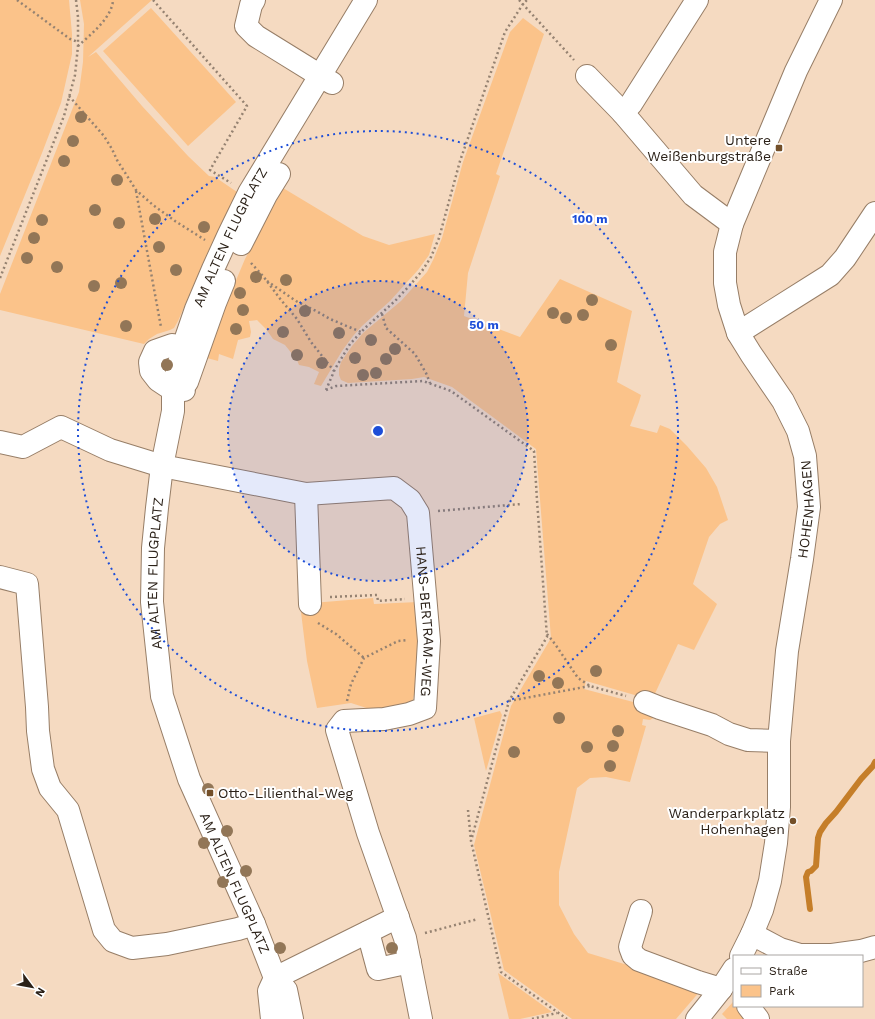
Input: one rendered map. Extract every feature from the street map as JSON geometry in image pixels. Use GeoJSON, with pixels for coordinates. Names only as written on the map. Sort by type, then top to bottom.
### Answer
{"type":"FeatureCollection","features":[{"type":"Feature","properties":{"kind":"street"},"geometry":{"type":"LineString","coordinates":[[254,0],[251,5],[246,26],[256,36],[327,79]]}},
{"type":"Feature","properties":{"kind":"street","name":"AM ALTEN FLUGPLATZ"},"geometry":{"type":"LineString","coordinates":[[191,349],[215,303],[237,251],[327,79],[366,0]]}},
{"type":"Feature","properties":{"kind":"street","name":"AM ALTEN FLUGPLATZ"},"geometry":{"type":"LineString","coordinates":[[292,1019],[286,990],[275,978],[254,924],[189,780],[162,696],[152,602],[153,548],[162,466],[173,411],[191,349],[196,309],[249,193],[383,0]]}},
{"type":"Feature","properties":{"kind":"street"},"geometry":{"type":"LineString","coordinates":[[623,113],[631,104],[697,0]]}},
{"type":"Feature","properties":{"kind":"street","name":"HOHENHAGEN"},"geometry":{"type":"LineString","coordinates":[[742,955],[762,910],[770,881],[776,843],[779,807],[779,741],[787,651],[809,507],[805,456],[798,431],[783,401],[738,332],[729,305],[725,283],[725,252],[732,224],[796,71],[831,0]]}},
{"type":"Feature","properties":{"kind":"street"},"geometry":{"type":"LineString","coordinates":[[587,76],[623,113],[693,195],[732,224]]}},
{"type":"Feature","properties":{"kind":"street"},"geometry":{"type":"LineString","coordinates":[[738,332],[830,275],[845,258],[875,213]]}},
{"type":"Feature","properties":{"kind":"street"},"geometry":{"type":"LineString","coordinates":[[179,389],[167,386],[158,380],[151,371],[150,362],[155,351],[162,347],[172,345],[191,349]]}},
{"type":"Feature","properties":{"kind":"street"},"geometry":{"type":"LineString","coordinates":[[0,442],[23,447],[61,427],[110,450],[162,466],[306,494],[394,488],[410,500],[418,513]]}},
{"type":"Feature","properties":{"kind":"street"},"geometry":{"type":"LineString","coordinates":[[306,494],[310,601]]}},
{"type":"Feature","properties":{"kind":"street","name":"HANS-BERTRAM-WEG"},"geometry":{"type":"LineString","coordinates":[[344,722],[384,719],[409,714],[425,708],[429,641],[418,513]]}},
{"type":"Feature","properties":{"kind":"street"},"geometry":{"type":"LineString","coordinates":[[0,576],[27,584],[38,731],[43,769],[50,788],[59,801],[68,810],[104,930],[113,941],[132,948],[167,944],[238,929],[254,924]]}},
{"type":"Feature","properties":{"kind":"street"},"geometry":{"type":"LineString","coordinates":[[645,702],[712,725],[729,734],[748,740],[779,741]]}},
{"type":"Feature","properties":{"kind":"street"},"geometry":{"type":"LineString","coordinates":[[344,722],[338,730],[368,834],[405,938],[421,1019]]}},
{"type":"Feature","properties":{"kind":"street"},"geometry":{"type":"LineString","coordinates":[[641,911],[630,947],[632,955],[639,960],[698,982],[729,982]]}},
{"type":"Feature","properties":{"kind":"street"},"geometry":{"type":"LineString","coordinates":[[272,1019],[269,992],[275,978],[398,917]]}},
{"type":"Feature","properties":{"kind":"street"},"geometry":{"type":"LineString","coordinates":[[368,932],[378,969],[410,962]]}},
{"type":"Feature","properties":{"kind":"street"},"geometry":{"type":"LineString","coordinates":[[752,934],[780,949],[800,955],[832,955],[861,951],[875,947]]}},
{"type":"Feature","properties":{"kind":"street"},"geometry":{"type":"LineString","coordinates":[[697,1019],[729,982]]}},
{"type":"Feature","properties":{"kind":"street"},"geometry":{"type":"LineString","coordinates":[[749,1007],[758,1019]]}},
{"type":"Feature","properties":{"kind":"path"},"geometry":{"type":"LineString","coordinates":[[17,0],[78,44]]}},
{"type":"Feature","properties":{"kind":"path"},"geometry":{"type":"LineString","coordinates":[[0,278],[64,116],[70,96],[75,75],[78,44],[78,17],[76,0]]}},
{"type":"Feature","properties":{"kind":"path"},"geometry":{"type":"LineString","coordinates":[[78,44],[107,17],[113,0]]}},
{"type":"Feature","properties":{"kind":"path"},"geometry":{"type":"LineString","coordinates":[[152,0],[247,106],[210,170],[249,193]]}},
{"type":"Feature","properties":{"kind":"path"},"geometry":{"type":"LineString","coordinates":[[519,0],[587,76]]}},
{"type":"Feature","properties":{"kind":"path"},"geometry":{"type":"LineString","coordinates":[[471,841],[509,701],[547,637],[534,451],[451,391],[430,383],[423,381],[336,386],[326,390],[334,371],[350,344],[410,285],[431,257],[438,238],[460,161],[505,32],[527,0]]}},
{"type":"Feature","properties":{"kind":"path"},"geometry":{"type":"LineString","coordinates":[[70,96],[104,136],[136,190],[175,221],[207,240]]}},
{"type":"Feature","properties":{"kind":"path"},"geometry":{"type":"LineString","coordinates":[[136,190],[161,329]]}},
{"type":"Feature","properties":{"kind":"path"},"geometry":{"type":"LineString","coordinates":[[249,261],[298,319],[311,342],[334,371]]}},
{"type":"Feature","properties":{"kind":"path"},"geometry":{"type":"LineString","coordinates":[[265,279],[296,301],[330,319],[361,332]]}},
{"type":"Feature","properties":{"kind":"path"},"geometry":{"type":"LineString","coordinates":[[381,314],[386,328],[415,354],[430,383]]}},
{"type":"Feature","properties":{"kind":"path"},"geometry":{"type":"LineString","coordinates":[[418,513],[522,504]]}},
{"type":"Feature","properties":{"kind":"path"},"geometry":{"type":"LineString","coordinates":[[364,658],[336,634],[317,622],[310,609],[310,601],[377,595],[378,601],[426,598]]}},
{"type":"Feature","properties":{"kind":"path"},"geometry":{"type":"LineString","coordinates":[[547,634],[578,678],[590,686],[645,702]]}},
{"type":"Feature","properties":{"kind":"path"},"geometry":{"type":"LineString","coordinates":[[344,722],[346,703],[351,684],[364,658],[383,647],[398,641],[429,641]]}},
{"type":"Feature","properties":{"kind":"path"},"geometry":{"type":"LineString","coordinates":[[509,701],[590,686]]}},
{"type":"Feature","properties":{"kind":"path"},"geometry":{"type":"LineString","coordinates":[[468,810],[471,841],[501,972],[567,1019]]}},
{"type":"Feature","properties":{"kind":"path"},"geometry":{"type":"LineString","coordinates":[[405,938],[478,919]]}},
{"type":"Feature","properties":{"kind":"path"},"geometry":{"type":"LineString","coordinates":[[532,1019],[558,1012]]}},
{"type":"Feature","properties":{"kind":"green space"},"geometry":{"type":"Polygon","coordinates":[[[0,0],[69,0],[72,54],[61,103],[0,256],[0,0]]]}},
{"type":"Feature","properties":{"kind":"green space"},"geometry":{"type":"Polygon","coordinates":[[[80,0],[152,0],[88,57],[96,52],[142,106],[188,156],[209,176],[215,177],[237,192],[206,256],[174,328],[157,334],[144,344],[0,310],[0,294],[79,92],[83,62],[84,24],[80,0]]]}},
{"type":"Feature","properties":{"kind":"green space"},"geometry":{"type":"Polygon","coordinates":[[[151,8],[236,102],[188,146],[103,51],[151,8]]]}},
{"type":"Feature","properties":{"kind":"green space"},"geometry":{"type":"Polygon","coordinates":[[[523,18],[544,34],[496,174],[500,176],[468,273],[464,316],[520,337],[560,279],[632,311],[617,382],[641,395],[630,426],[657,433],[660,425],[670,429],[706,468],[717,487],[728,520],[720,524],[709,537],[693,584],[717,604],[694,650],[678,644],[652,700],[586,681],[584,689],[637,703],[655,717],[650,720],[643,719],[642,725],[646,726],[630,782],[606,777],[590,778],[577,788],[559,872],[559,905],[574,934],[588,953],[657,974],[701,990],[676,1019],[572,1019],[504,970],[474,845],[511,706],[551,638],[536,449],[452,387],[424,377],[348,383],[341,380],[339,375],[341,362],[363,333],[401,301],[427,272],[442,238],[463,162],[510,32],[523,18]]]}},
{"type":"Feature","properties":{"kind":"green space"},"geometry":{"type":"Polygon","coordinates":[[[283,188],[363,236],[389,245],[435,234],[429,255],[418,270],[390,301],[353,336],[321,386],[314,384],[319,372],[309,367],[299,365],[297,360],[285,345],[273,339],[257,320],[249,321],[251,332],[250,337],[238,340],[233,359],[219,354],[218,361],[207,358],[226,304],[245,259],[283,188]]]}},
{"type":"Feature","properties":{"kind":"green space"},"geometry":{"type":"Polygon","coordinates":[[[373,598],[374,604],[418,602],[421,636],[417,683],[412,703],[379,712],[351,703],[317,708],[307,661],[300,604],[373,598]]]}},
{"type":"Feature","properties":{"kind":"green space"},"geometry":{"type":"Polygon","coordinates":[[[500,711],[502,715],[486,771],[474,718],[500,711]]]}},
{"type":"Feature","properties":{"kind":"green space"},"geometry":{"type":"Polygon","coordinates":[[[498,973],[552,1012],[520,1019],[509,1019],[498,973]]]}},
{"type":"Feature","properties":{"kind":"green space"},"geometry":{"type":"Polygon","coordinates":[[[733,1002],[733,1007],[738,1007],[749,1019],[727,1019],[722,1014],[733,1002]]]}},
{"type":"Feature","properties":{"kind":"waterway"},"geometry":{"type":"LineString","coordinates":[[810,909],[806,877],[808,872],[816,866],[818,838],[820,832],[875,762]]}},
{"type":"Feature","properties":{"kind":"place","name":"Untere Weißenburgstraße"},"geometry":{"type":"Point","coordinates":[779,148]}},
{"type":"Feature","properties":{"kind":"place","name":"Otto-Lilienthal-Weg"},"geometry":{"type":"Point","coordinates":[210,793]}},
{"type":"Feature","properties":{"kind":"place","name":"Wanderparkplatz Hohenhagen"},"geometry":{"type":"Point","coordinates":[793,821]}}]}
